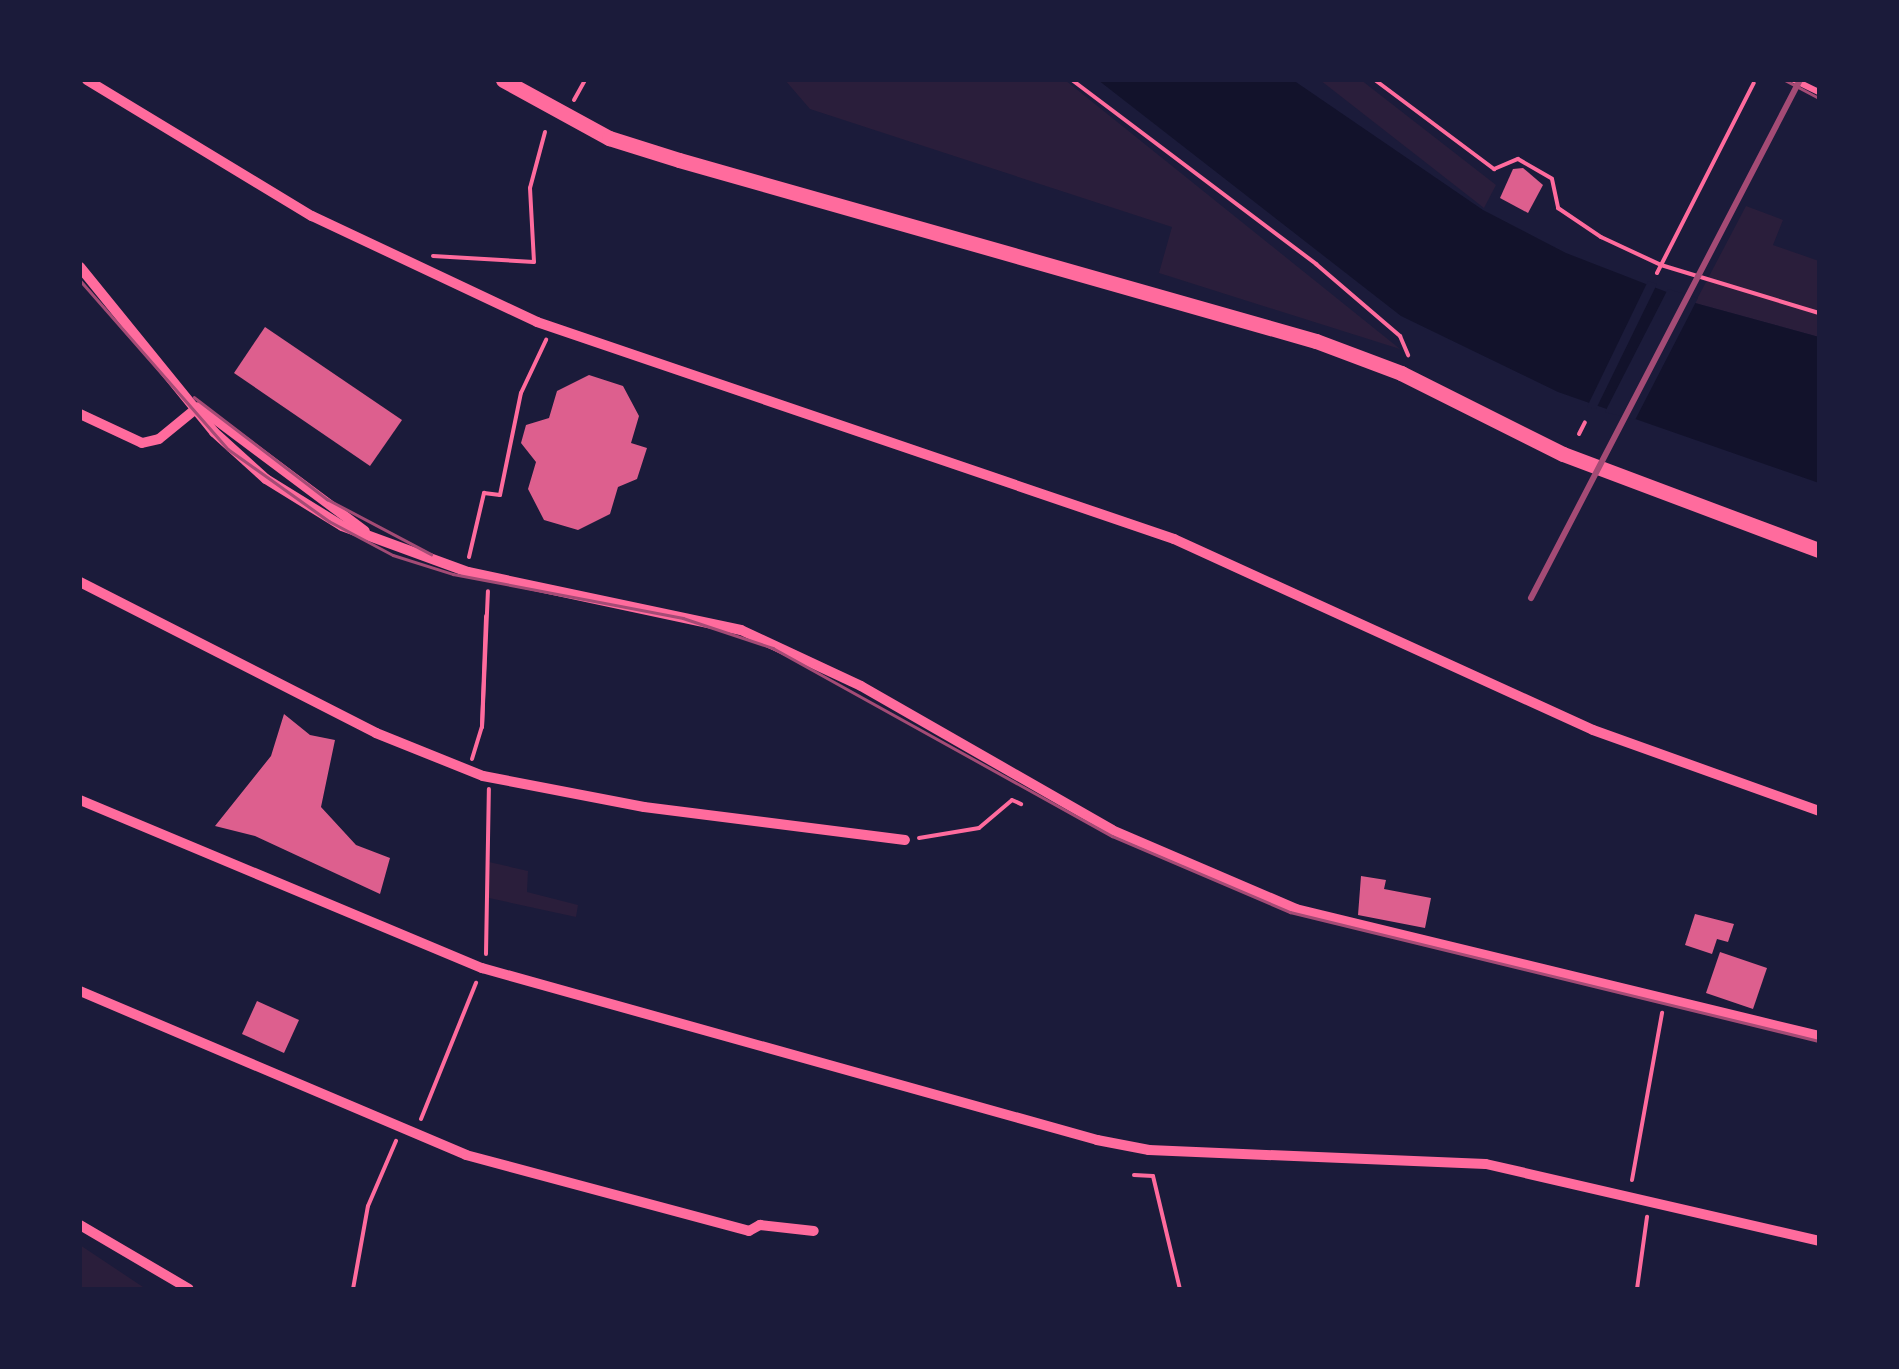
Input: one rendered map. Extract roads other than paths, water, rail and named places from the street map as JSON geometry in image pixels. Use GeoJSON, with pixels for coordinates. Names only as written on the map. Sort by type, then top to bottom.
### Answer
{"type":"FeatureCollection","features":[{"type":"Feature","properties":{"kind":"street"},"geometry":{"type":"LineString","coordinates":[[87,80],[312,216],[536,322],[1191,546],[1593,730],[1819,811]]}},
{"type":"Feature","properties":{"kind":"street"},"geometry":{"type":"LineString","coordinates":[[503,80],[609,138],[1316,341],[1400,374],[1563,454],[1819,550]]}},
{"type":"Feature","properties":{"kind":"street"},"geometry":{"type":"LineString","coordinates":[[80,268],[198,407],[214,432],[266,479],[328,519],[468,572],[741,630],[861,686],[1162,855],[1296,909],[1376,932],[1819,1036]]}},
{"type":"Feature","properties":{"kind":"street"},"geometry":{"type":"LineString","coordinates":[[80,414],[142,443],[159,439],[198,407]]}},
{"type":"Feature","properties":{"kind":"street"},"geometry":{"type":"LineString","coordinates":[[80,582],[376,733],[483,776],[644,807],[905,840]]}},
{"type":"Feature","properties":{"kind":"street"},"geometry":{"type":"LineString","coordinates":[[80,800],[482,968],[1040,1126],[1149,1150],[1486,1164],[1819,1241]]}},
{"type":"Feature","properties":{"kind":"street"},"geometry":{"type":"LineString","coordinates":[[80,991],[466,1154],[749,1231],[760,1225],[814,1231]]}},
{"type":"Feature","properties":{"kind":"street"},"geometry":{"type":"LineString","coordinates":[[80,1225],[189,1289]]}},
{"type":"Feature","properties":{"kind":"lane"},"geometry":{"type":"LineString","coordinates":[[1794,80],[1819,92]]}},
{"type":"Feature","properties":{"kind":"tram line"},"geometry":{"type":"LineString","coordinates":[[1785,80],[1819,98]]}},
{"type":"Feature","properties":{"kind":"tram line"},"geometry":{"type":"LineString","coordinates":[[80,280],[228,449],[329,521],[393,555],[453,574],[683,618],[773,648],[1112,836],[1290,912],[1819,1041]]}},
{"type":"Feature","properties":{"kind":"tram line"},"geometry":{"type":"LineString","coordinates":[[194,397],[327,499],[431,554]]}},
{"type":"Feature","properties":{"kind":"railway"},"geometry":{"type":"LineString","coordinates":[[1531,598],[1800,80]]}}]}
